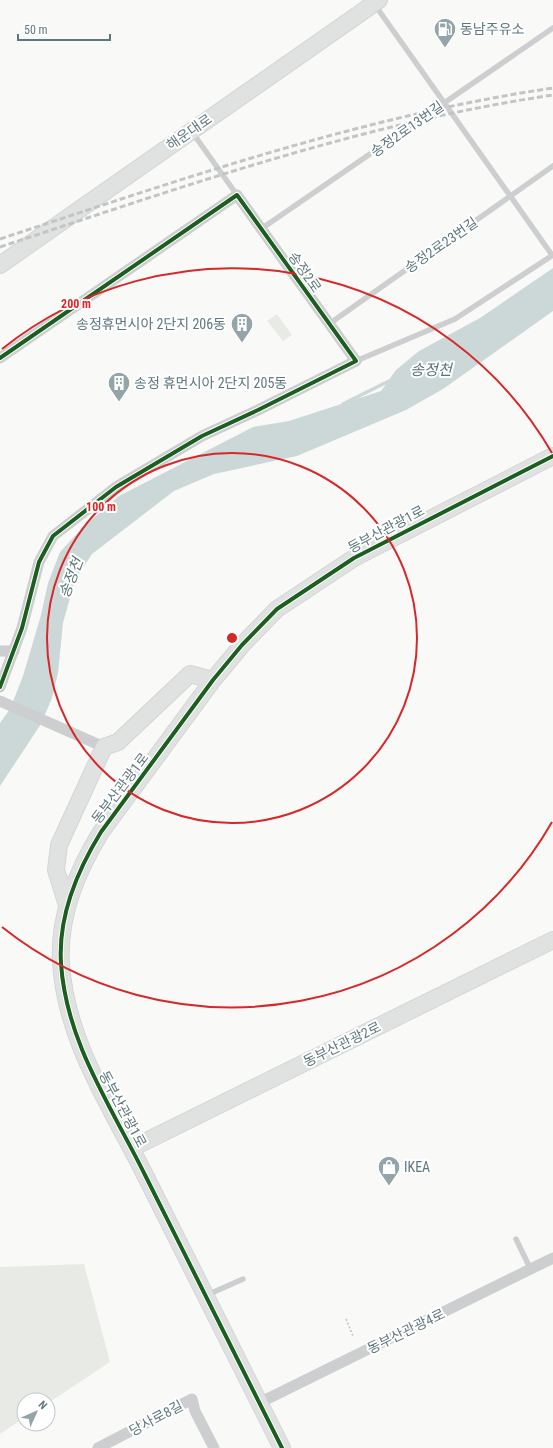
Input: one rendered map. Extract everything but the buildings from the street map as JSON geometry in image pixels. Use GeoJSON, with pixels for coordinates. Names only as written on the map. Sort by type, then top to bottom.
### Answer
{"type":"FeatureCollection","features":[{"type":"Feature","properties":{"kind":"street","name":"해운대로"},"geometry":{"type":"LineString","coordinates":[[0,265],[376,2]]}},
{"type":"Feature","properties":{"kind":"street","name":"송정2로"},"geometry":{"type":"LineString","coordinates":[[237,195],[356,362]]}},
{"type":"Feature","properties":{"kind":"street"},"geometry":{"type":"LineString","coordinates":[[0,358],[237,195]]}},
{"type":"Feature","properties":{"kind":"street"},"geometry":{"type":"LineString","coordinates":[[0,687],[22,628],[39,562],[53,536],[116,487],[202,436],[356,362]]}},
{"type":"Feature","properties":{"kind":"street","name":"동부산관광1로"},"geometry":{"type":"LineString","coordinates":[[282,1448],[132,1148],[101,1094],[77,1041],[66,1001],[60,962],[67,905],[86,856],[101,832],[213,680],[242,645],[277,609],[347,562],[553,456]]}},
{"type":"Feature","properties":{"kind":"street"},"geometry":{"type":"LineString","coordinates":[[0,651],[14,650]]}},
{"type":"Feature","properties":{"kind":"street"},"geometry":{"type":"LineString","coordinates":[[2,702],[97,743],[118,742],[190,674],[213,680]]}},
{"type":"Feature","properties":{"kind":"street"},"geometry":{"type":"LineString","coordinates":[[67,905],[56,870],[59,845],[97,743]]}},
{"type":"Feature","properties":{"kind":"street","name":"동부산관광2로"},"geometry":{"type":"LineString","coordinates":[[132,1148],[553,940]]}},
{"type":"Feature","properties":{"kind":"street","name":"동부산관광4로"},"geometry":{"type":"LineString","coordinates":[[259,1403],[553,1258]]}},
{"type":"Feature","properties":{"kind":"street","name":"당사로8길"},"geometry":{"type":"LineString","coordinates":[[98,1448],[192,1399],[196,1411],[214,1448]]}},
{"type":"Feature","properties":{"kind":"lane"},"geometry":{"type":"LineString","coordinates":[[356,362],[455,319],[552,255],[444,103],[376,2]]}},
{"type":"Feature","properties":{"kind":"lane","name":"송정2로13번길"},"geometry":{"type":"LineString","coordinates":[[261,229],[553,28]]}},
{"type":"Feature","properties":{"kind":"lane","name":"송정2로"},"geometry":{"type":"LineString","coordinates":[[191,130],[237,195]]}},
{"type":"Feature","properties":{"kind":"lane","name":"송정2로23번길"},"geometry":{"type":"LineString","coordinates":[[329,324],[553,166]]}},
{"type":"Feature","properties":{"kind":"lane"},"geometry":{"type":"LineString","coordinates":[[516,1238],[531,1270]]}},
{"type":"Feature","properties":{"kind":"lane"},"geometry":{"type":"LineString","coordinates":[[205,1296],[243,1279]]}},
{"type":"Feature","properties":{"kind":"path"},"geometry":{"type":"LineString","coordinates":[[346,1319],[353,1336]]}},
{"type":"Feature","properties":{"kind":"shaded area"},"geometry":{"type":"Polygon","coordinates":[[[277,314],[292,335],[283,341],[267,321],[277,314]]]}},
{"type":"Feature","properties":{"kind":"shaded area"},"geometry":{"type":"Polygon","coordinates":[[[84,1264],[110,1362],[56,1398],[56,1392],[16,1392],[16,1423],[0,1434],[0,1267],[84,1264]]]}},
{"type":"Feature","properties":{"kind":"water","name":"송정천"},"geometry":{"type":"Polygon","coordinates":[[[553,268],[553,311],[443,389],[406,410],[297,456],[214,474],[174,491],[92,554],[75,580],[63,623],[58,673],[52,698],[41,724],[0,786],[0,723],[10,709],[23,676],[41,615],[48,583],[60,552],[84,526],[119,496],[253,427],[289,421],[381,391],[396,370],[419,351],[480,318],[553,268]]]}},
{"type":"Feature","properties":{"kind":"waterway","name":"송정천"},"geometry":{"type":"LineString","coordinates":[[343,404],[391,380]]}},
{"type":"Feature","properties":{"kind":"railway"},"geometry":{"type":"LineString","coordinates":[[0,239],[205,172],[343,132],[482,100],[553,88]]}},
{"type":"Feature","properties":{"kind":"railway"},"geometry":{"type":"LineString","coordinates":[[0,247],[205,180],[343,140],[412,122],[482,107],[553,95]]}},
{"type":"Feature","properties":{"kind":"cycle path"},"geometry":{"type":"LineString","coordinates":[[0,358],[237,195],[356,361],[202,436],[116,487],[53,536],[39,562],[22,628],[0,687]]}},
{"type":"Feature","properties":{"kind":"cycle path"},"geometry":{"type":"LineString","coordinates":[[282,1448],[92,1073],[81,1047],[71,1020],[61,963],[61,945],[66,911],[84,862],[101,832],[213,680],[242,645],[277,609],[354,558],[553,456]]}},
{"type":"Feature","properties":{"kind":"place","name":"동남주유소"},"geometry":{"type":"Point","coordinates":[445,48]}},
{"type":"Feature","properties":{"kind":"place","name":"송정휴먼시아 2단지 206동"},"geometry":{"type":"Point","coordinates":[242,344]}},
{"type":"Feature","properties":{"kind":"place","name":"송정 휴먼시아 2단지 205동"},"geometry":{"type":"Point","coordinates":[119,402]}},
{"type":"Feature","properties":{"kind":"place","name":"IKEA"},"geometry":{"type":"Point","coordinates":[389,1186]}}]}
